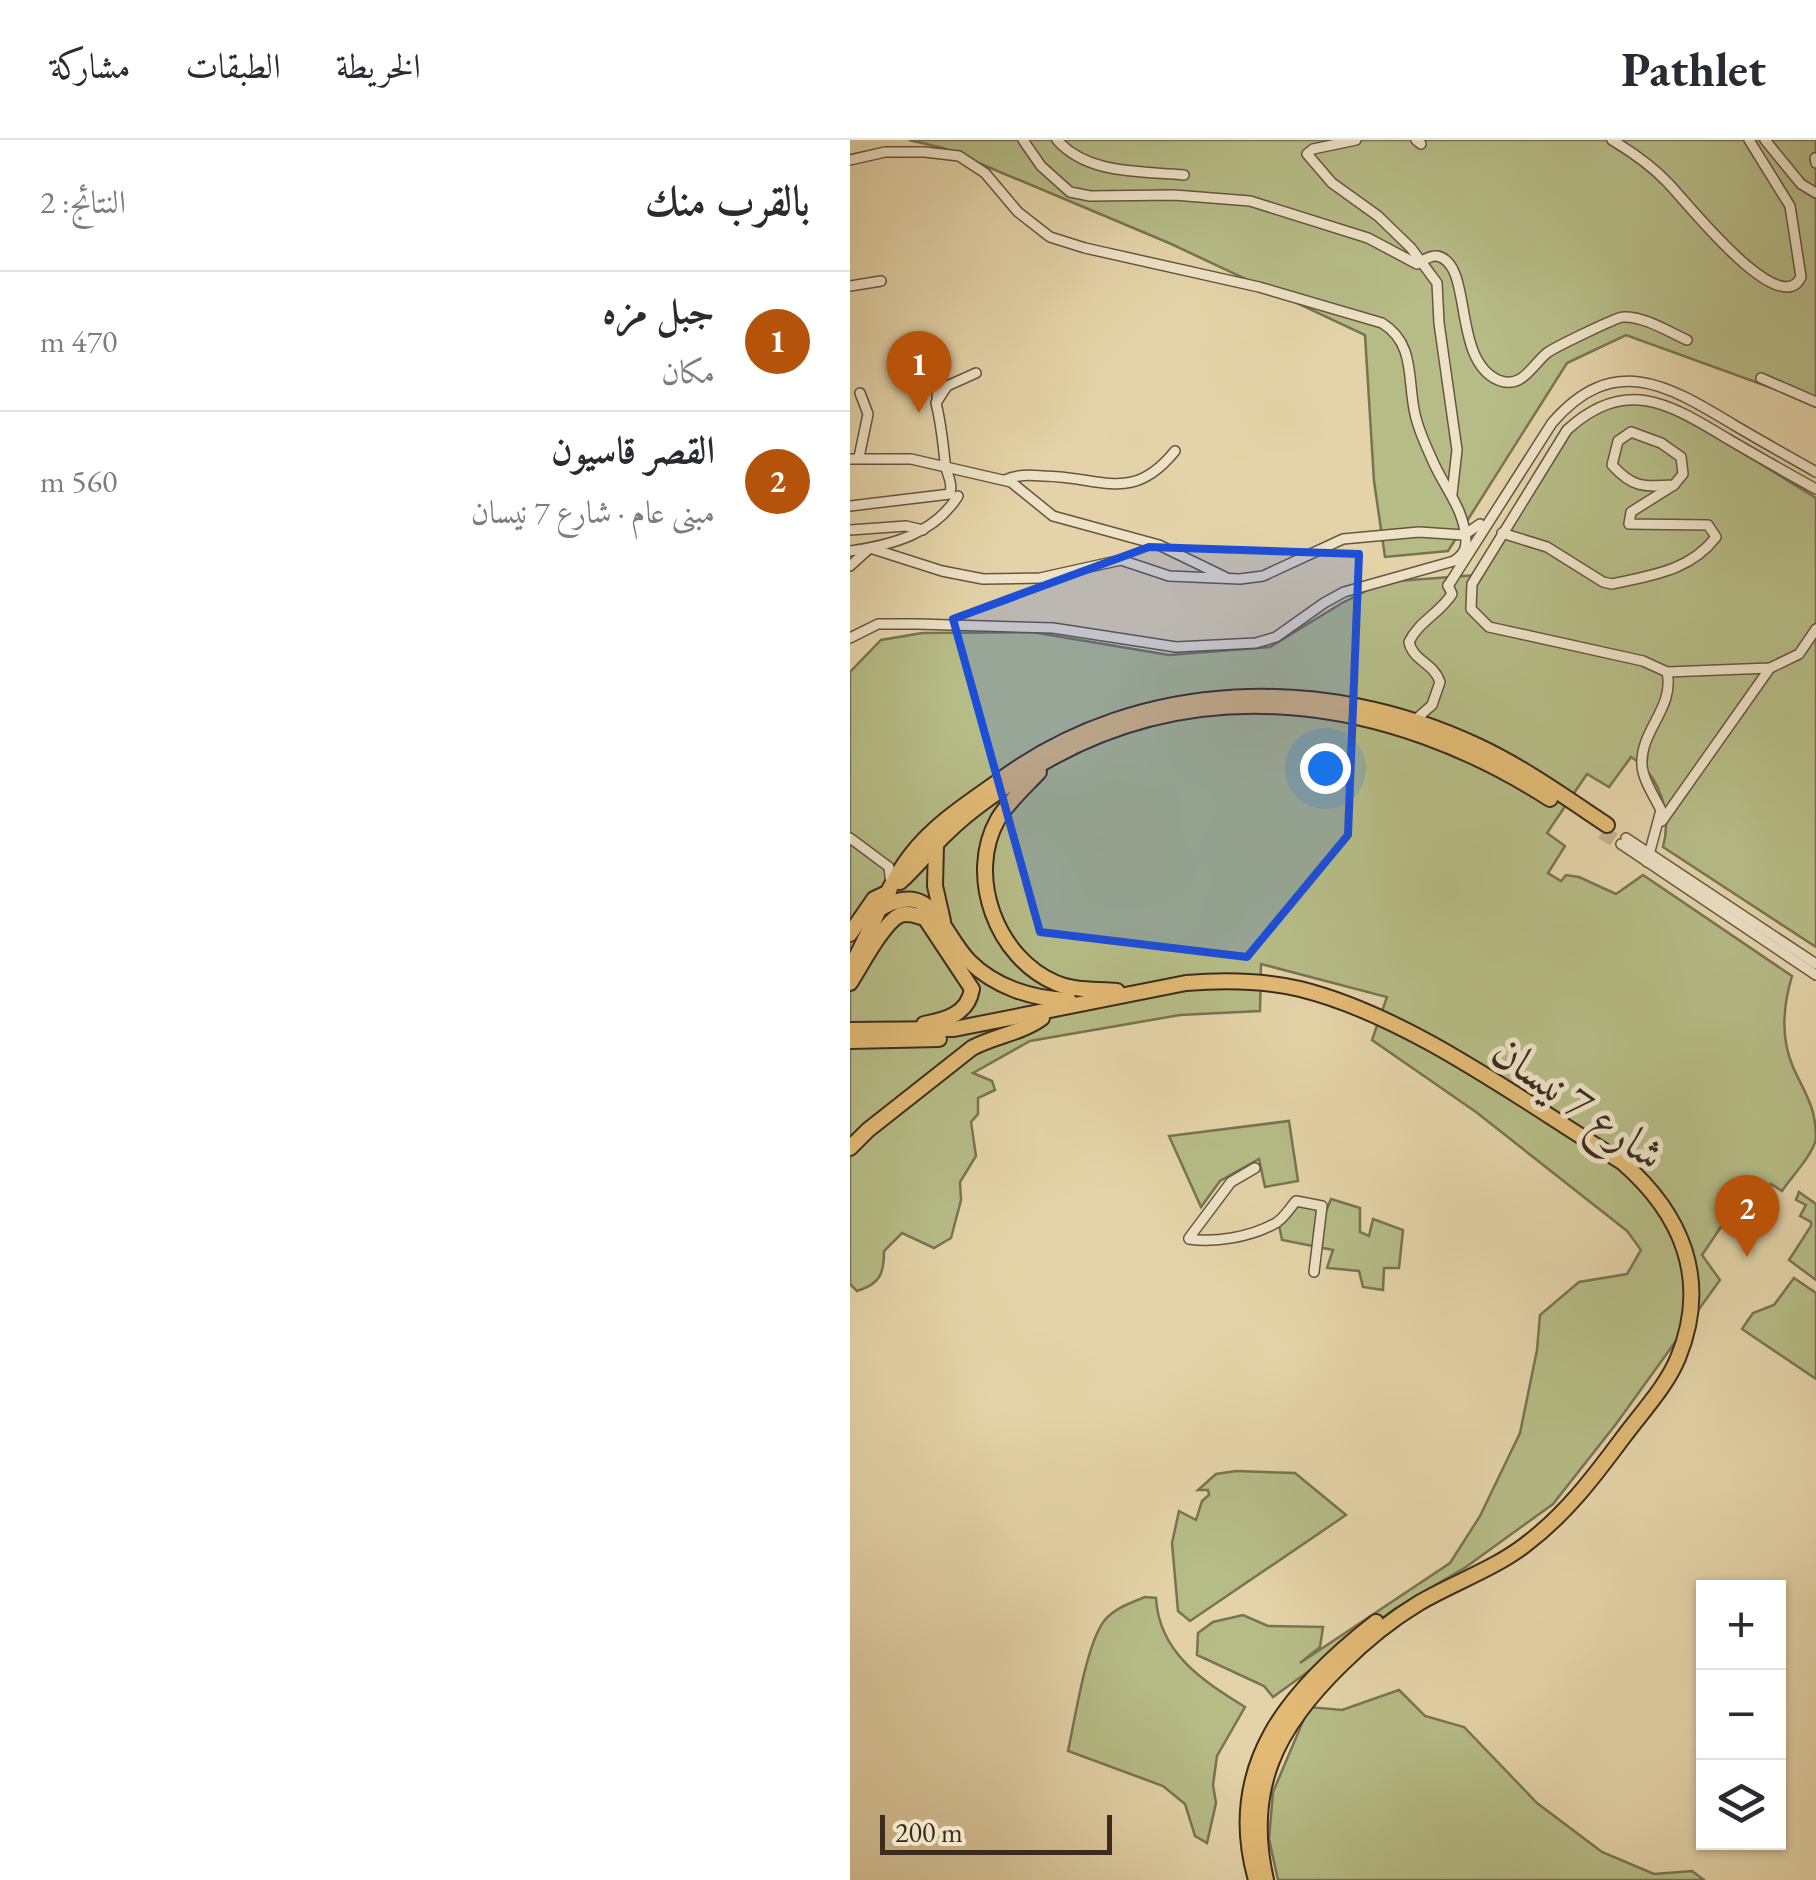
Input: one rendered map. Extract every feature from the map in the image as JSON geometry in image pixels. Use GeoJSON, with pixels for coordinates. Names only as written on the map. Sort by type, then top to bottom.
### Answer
{"type":"FeatureCollection","features":[{"type":"Feature","properties":{"kind":"main road"},"geometry":{"type":"LineString","coordinates":[[850,934],[874,899],[890,890],[972,810],[1050,760],[1133,726],[1180,714],[1242,706],[1299,707],[1390,723],[1447,743],[1604,828],[1509,762],[1478,746],[1414,720],[1344,702],[1277,695],[1206,700],[1122,717],[1046,750],[940,823],[912,853],[890,890],[850,982]]}},
{"type":"Feature","properties":{"kind":"main road"},"geometry":{"type":"LineString","coordinates":[[1050,760],[999,816],[990,836],[988,884],[994,920],[1016,954],[1052,982],[1068,987],[1138,992]]}},
{"type":"Feature","properties":{"kind":"main road"},"geometry":{"type":"LineString","coordinates":[[936,844],[935,886],[944,926]]}},
{"type":"Feature","properties":{"kind":"main road"},"geometry":{"type":"LineString","coordinates":[[883,907],[908,897],[919,901],[944,926],[968,960],[1005,986],[1049,1000],[1094,1001]]}},
{"type":"Feature","properties":{"kind":"main road"},"geometry":{"type":"LineString","coordinates":[[850,969],[888,926],[900,916],[913,914],[925,918],[933,927],[972,988],[971,998],[957,1014],[937,1022],[897,1025],[874,1032]]}},
{"type":"Feature","properties":{"kind":"main road","name":"شارع 7 نيسان"},"geometry":{"type":"LineString","coordinates":[[850,1030],[954,1029],[1138,992],[1222,980],[1274,984],[1342,1002],[1419,1037],[1622,1162],[1647,1184],[1677,1229],[1686,1252],[1691,1285],[1690,1310],[1677,1360],[1566,1510],[1523,1547],[1385,1626],[1311,1694],[1273,1754],[1258,1817],[1266,1880]]}},
{"type":"Feature","properties":{"kind":"main road","name":"شارع 7 نيسان"},"geometry":{"type":"LineString","coordinates":[[850,1040],[919,1042],[1188,991],[1273,992],[1338,1010],[1415,1045],[1617,1169],[1659,1214],[1677,1254],[1682,1309],[1668,1356],[1654,1381],[1578,1484],[1518,1540],[1412,1598],[1345,1646],[1297,1692],[1270,1732],[1253,1784],[1248,1817],[1250,1858],[1256,1880]]}},
{"type":"Feature","properties":{"kind":"main road"},"geometry":{"type":"LineString","coordinates":[[850,1148],[972,1048],[1031,1026],[1042,1018]]}},
{"type":"Feature","properties":{"kind":"street"},"geometry":{"type":"LineString","coordinates":[[1023,140],[1041,166],[1070,192],[1250,201],[1368,238],[1410,262],[1435,256],[1453,267],[1460,281],[1461,311],[1468,338],[1485,370],[1502,382],[1520,380],[1553,349],[1622,317],[1648,323],[1687,340]]}},
{"type":"Feature","properties":{"kind":"street"},"geometry":{"type":"LineString","coordinates":[[1057,140],[1080,160],[1098,166],[1184,175]]}},
{"type":"Feature","properties":{"kind":"street"},"geometry":{"type":"LineString","coordinates":[[1356,140],[1313,149],[1307,154],[1332,183],[1378,216],[1422,262],[1438,288],[1439,323],[1457,450],[1452,494]]}},
{"type":"Feature","properties":{"kind":"street"},"geometry":{"type":"LineString","coordinates":[[1612,140],[1666,181],[1743,261],[1774,284],[1790,288],[1802,276],[1794,215],[1749,140]]}},
{"type":"Feature","properties":{"kind":"street"},"geometry":{"type":"LineString","coordinates":[[1765,140],[1801,184],[1816,194]]}},
{"type":"Feature","properties":{"kind":"street"},"geometry":{"type":"LineString","coordinates":[[850,160],[885,152],[959,156],[984,173],[1018,212],[1050,237],[1259,287],[1382,323],[1398,335],[1406,352],[1418,426],[1452,494],[1466,548],[1448,564],[1344,592],[1276,637],[1256,644],[1176,647],[1053,628],[917,624],[878,624],[850,638]]}},
{"type":"Feature","properties":{"kind":"street"},"geometry":{"type":"LineString","coordinates":[[850,286],[881,281]]}},
{"type":"Feature","properties":{"kind":"street"},"geometry":{"type":"LineString","coordinates":[[938,369],[936,402],[945,467],[954,495]]}},
{"type":"Feature","properties":{"kind":"street"},"geometry":{"type":"LineString","coordinates":[[936,402],[948,386],[976,373]]}},
{"type":"Feature","properties":{"kind":"street"},"geometry":{"type":"LineString","coordinates":[[1762,378],[1816,402]]}},
{"type":"Feature","properties":{"kind":"street"},"geometry":{"type":"LineString","coordinates":[[1448,586],[1552,422],[1575,401],[1612,384],[1646,382],[1677,390],[1816,472]]}},
{"type":"Feature","properties":{"kind":"street"},"geometry":{"type":"LineString","coordinates":[[860,394],[868,414],[855,458],[911,459],[1011,482],[1053,516],[1159,544],[1226,577]]}},
{"type":"Feature","properties":{"kind":"street"},"geometry":{"type":"LineString","coordinates":[[1816,490],[1678,410],[1649,400],[1602,405],[1568,430],[1470,590],[1471,610],[1496,630],[1643,661],[1666,672],[1770,668],[1799,654],[1816,629]]}},
{"type":"Feature","properties":{"kind":"street"},"geometry":{"type":"LineString","coordinates":[[1502,533],[1547,548],[1586,574],[1612,584],[1676,570],[1702,555],[1716,537],[1708,525],[1629,524],[1631,512],[1674,485],[1683,474],[1680,457],[1661,443],[1631,432],[1618,441],[1612,465],[1628,482],[1674,485]]}},
{"type":"Feature","properties":{"kind":"street"},"geometry":{"type":"LineString","coordinates":[[1003,481],[1015,475],[1058,476],[1131,485],[1158,472],[1175,451]]}},
{"type":"Feature","properties":{"kind":"street"},"geometry":{"type":"LineString","coordinates":[[850,551],[926,531],[949,510],[954,495],[970,474]]}},
{"type":"Feature","properties":{"kind":"street"},"geometry":{"type":"LineString","coordinates":[[850,506],[954,495]]}},
{"type":"Feature","properties":{"kind":"street"},"geometry":{"type":"LineString","coordinates":[[870,548],[942,572],[983,579],[1040,578],[1121,560],[1169,576],[1263,576],[1332,542],[1356,536],[1419,532],[1464,535],[1480,524]]}},
{"type":"Feature","properties":{"kind":"street"},"geometry":{"type":"LineString","coordinates":[[850,530],[906,526],[926,531]]}},
{"type":"Feature","properties":{"kind":"street"},"geometry":{"type":"LineString","coordinates":[[850,566],[870,548]]}},
{"type":"Feature","properties":{"kind":"street"},"geometry":{"type":"LineString","coordinates":[[1414,720],[1432,704],[1440,682],[1436,671],[1412,652],[1409,642],[1418,627],[1452,594],[1448,564]]}},
{"type":"Feature","properties":{"kind":"street"},"geometry":{"type":"LineString","coordinates":[[1660,824],[1770,668]]}},
{"type":"Feature","properties":{"kind":"street"},"geometry":{"type":"LineString","coordinates":[[1648,858],[1661,810],[1641,768],[1646,740],[1662,713],[1667,694],[1666,672]]}},
{"type":"Feature","properties":{"kind":"street"},"geometry":{"type":"LineString","coordinates":[[850,838],[880,857],[889,868],[890,890]]}},
{"type":"Feature","properties":{"kind":"street"},"geometry":{"type":"LineString","coordinates":[[1623,841],[1816,975]]}},
{"type":"Feature","properties":{"kind":"street"},"geometry":{"type":"LineString","coordinates":[[1648,858],[1816,964]]}},
{"type":"Feature","properties":{"kind":"street"},"geometry":{"type":"LineString","coordinates":[[1255,1168],[1231,1182],[1189,1238],[1206,1242],[1278,1223],[1296,1201],[1322,1206],[1314,1272]]}},
{"type":"Feature","properties":{"kind":"highlighted area"},"geometry":{"type":"Polygon","coordinates":[[[1149,547],[1359,554],[1348,835],[1247,957],[1040,932],[953,619],[1149,547]]]}},
{"type":"Feature","properties":{"kind":"green space"},"geometry":{"type":"Polygon","coordinates":[[[909,140],[1816,140],[1816,404],[1626,335],[1567,363],[1448,551],[1385,557],[1374,481],[1365,335],[1169,243],[943,148],[909,140]]]}},
{"type":"Feature","properties":{"kind":"green space"},"geometry":{"type":"Polygon","coordinates":[[[1607,400],[1640,400],[1690,420],[1816,498],[1816,947],[1663,847],[1666,822],[1661,796],[1649,774],[1631,757],[1609,787],[1587,774],[1547,833],[1565,846],[1548,873],[1561,881],[1566,875],[1579,877],[1616,894],[1643,875],[1792,976],[1785,1010],[1786,1044],[1812,1109],[1816,1139],[1782,1191],[1771,1184],[1764,1193],[1750,1184],[1702,1255],[1720,1280],[1553,1504],[1466,1567],[1396,1608],[1273,1697],[1264,1686],[1197,1655],[1198,1633],[1213,1622],[1243,1615],[1268,1626],[1323,1627],[1320,1647],[1300,1663],[1450,1563],[1480,1516],[1520,1433],[1540,1315],[1579,1282],[1627,1274],[1641,1250],[1627,1231],[1476,1112],[1372,1040],[1387,997],[1261,964],[1260,1011],[1180,1015],[1030,1041],[973,1073],[992,1081],[995,1090],[978,1098],[978,1114],[971,1122],[976,1156],[960,1182],[961,1200],[951,1238],[934,1248],[902,1233],[884,1251],[879,1277],[857,1291],[850,1284],[850,672],[881,640],[922,633],[1032,632],[1169,655],[1270,647],[1384,582],[1477,575],[1563,435],[1607,400]]]}},
{"type":"Feature","properties":{"kind":"green space"},"geometry":{"type":"Polygon","coordinates":[[[1289,1121],[1298,1181],[1265,1187],[1259,1159],[1220,1181],[1201,1207],[1169,1136],[1289,1121]]]}},
{"type":"Feature","properties":{"kind":"green space"},"geometry":{"type":"Polygon","coordinates":[[[1799,1192],[1816,1204],[1816,1280],[1789,1260],[1811,1226],[1800,1216],[1806,1205],[1796,1200],[1799,1192]]]}},
{"type":"Feature","properties":{"kind":"green space"},"geometry":{"type":"Polygon","coordinates":[[[1331,1199],[1360,1208],[1360,1232],[1369,1236],[1373,1219],[1403,1230],[1399,1268],[1384,1268],[1383,1290],[1363,1287],[1359,1271],[1327,1268],[1333,1250],[1282,1240],[1279,1225],[1299,1204],[1327,1209],[1331,1199]]]}},
{"type":"Feature","properties":{"kind":"green space"},"geometry":{"type":"Polygon","coordinates":[[[1794,1278],[1816,1293],[1816,1379],[1742,1329],[1753,1313],[1774,1305],[1794,1278]]]}},
{"type":"Feature","properties":{"kind":"green space"},"geometry":{"type":"Polygon","coordinates":[[[1295,1473],[1346,1515],[1190,1621],[1178,1611],[1172,1543],[1179,1511],[1196,1520],[1202,1501],[1209,1495],[1208,1490],[1198,1490],[1216,1474],[1295,1473]]]}},
{"type":"Feature","properties":{"kind":"green space"},"geometry":{"type":"Polygon","coordinates":[[[1145,1597],[1156,1598],[1165,1635],[1174,1650],[1199,1676],[1245,1707],[1217,1756],[1213,1785],[1216,1803],[1207,1843],[1195,1836],[1185,1804],[1163,1786],[1068,1751],[1082,1683],[1098,1632],[1113,1613],[1145,1597]]]}},
{"type":"Feature","properties":{"kind":"green space"},"geometry":{"type":"Polygon","coordinates":[[[1399,1690],[1425,1716],[1464,1727],[1537,1803],[1602,1852],[1654,1874],[1692,1871],[1704,1880],[1278,1880],[1269,1839],[1273,1792],[1309,1707],[1342,1710],[1399,1690]]]}},
{"type":"Feature","properties":{"kind":"tunnel"},"geometry":{"type":"LineString","coordinates":[[1602,832],[1621,844]]}},
{"type":"Feature","properties":{"kind":"place","name":"جبل مزه"},"geometry":{"type":"Point","coordinates":[919,413]}},
{"type":"Feature","properties":{"kind":"place","name":"القصر قاسيون"},"geometry":{"type":"Point","coordinates":[1747,1257]}}]}
